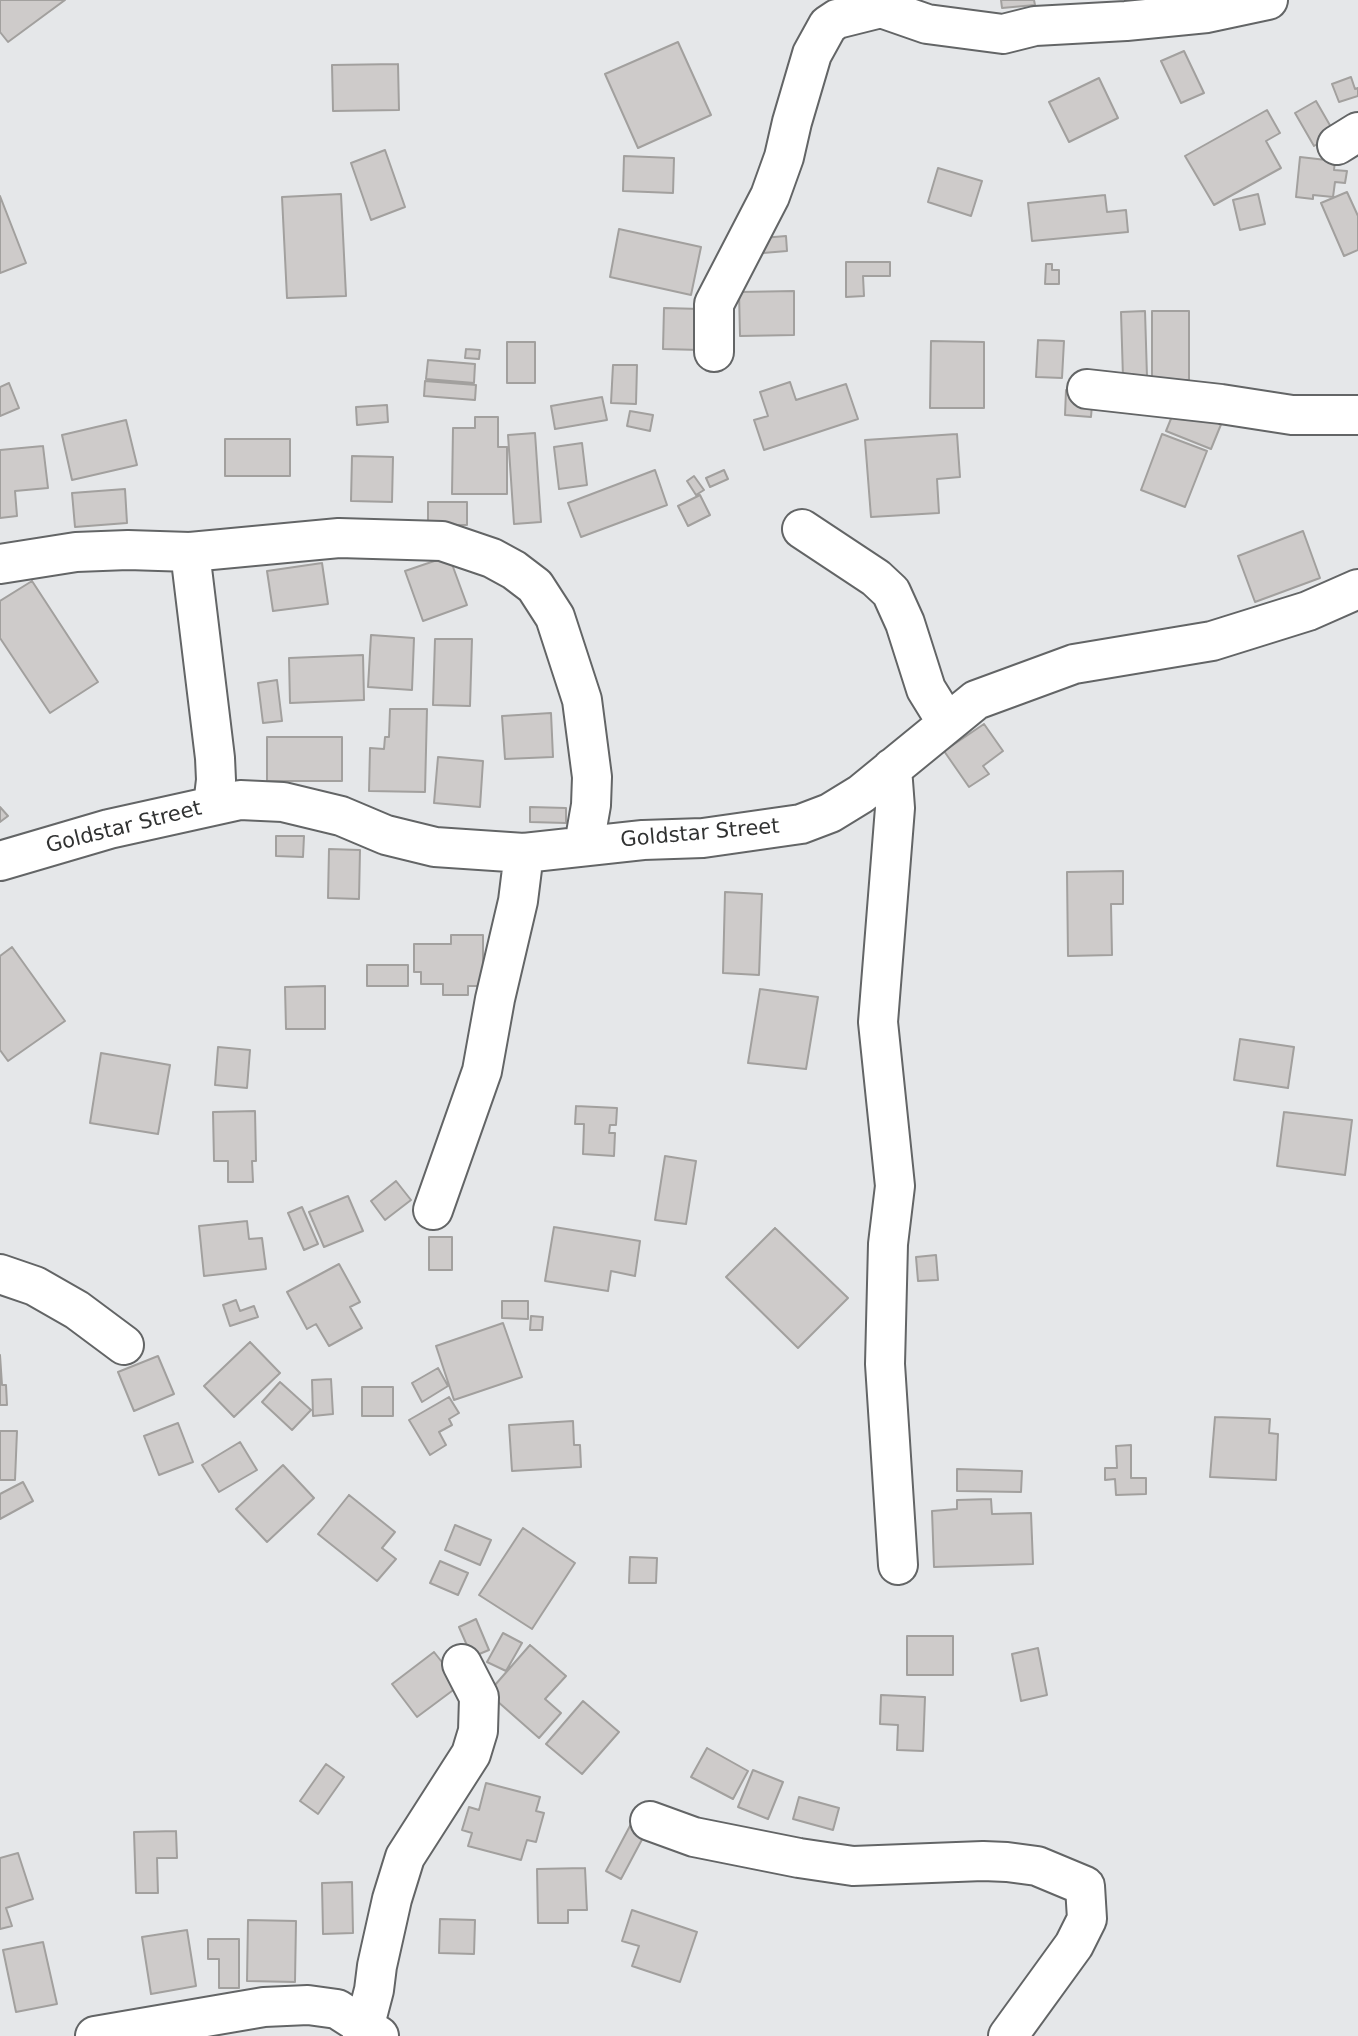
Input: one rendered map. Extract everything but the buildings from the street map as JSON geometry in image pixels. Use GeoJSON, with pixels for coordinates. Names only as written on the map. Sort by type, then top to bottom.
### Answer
{"type":"FeatureCollection","features":[{"type":"Feature","properties":{"kind":"street"},"geometry":{"type":"LineString","coordinates":[[714,352],[714,304],[770,196],[784,158],[811,54],[828,25],[837,19],[881,9],[927,24],[1003,34],[1035,26],[1126,22],[1207,13],[1268,0]]}},
{"type":"Feature","properties":{"kind":"street"},"geometry":{"type":"LineString","coordinates":[[1087,389],[1292,415],[1358,415]]}},
{"type":"Feature","properties":{"kind":"street"},"geometry":{"type":"LineString","coordinates":[[802,529],[876,578],[891,592],[905,623],[926,689],[947,723]]}},
{"type":"Feature","properties":{"kind":"street"},"geometry":{"type":"LineString","coordinates":[[0,564],[76,552],[190,552],[340,538],[442,541],[467,548],[514,570],[535,586],[555,617],[582,700],[592,776],[591,805],[584,845]]}},
{"type":"Feature","properties":{"kind":"street"},"geometry":{"type":"LineString","coordinates":[[190,552],[215,758],[213,806]]}},
{"type":"Feature","properties":{"kind":"street","name":"Goldstar Street"},"geometry":{"type":"LineString","coordinates":[[0,861],[109,829],[240,800],[283,802],[341,816],[386,835],[435,847],[524,853],[584,845],[703,838],[771,830],[801,824],[830,813],[861,794],[976,700],[1074,664],[1212,641],[1308,611],[1358,590]]}},
{"type":"Feature","properties":{"kind":"street"},"geometry":{"type":"LineString","coordinates":[[892,768],[895,808],[878,1021],[895,1186],[888,1244],[885,1364],[898,1565]]}},
{"type":"Feature","properties":{"kind":"street"},"geometry":{"type":"LineString","coordinates":[[433,1210],[482,1071],[495,999],[518,901],[524,853]]}},
{"type":"Feature","properties":{"kind":"street"},"geometry":{"type":"LineString","coordinates":[[0,1274],[45,1292],[77,1310],[124,1345]]}},
{"type":"Feature","properties":{"kind":"street"},"geometry":{"type":"LineString","coordinates":[[94,2036],[134,2032],[264,2007],[308,2005],[337,2009],[369,2032],[377,1966],[392,1899],[405,1857],[471,1755],[478,1731],[479,1697],[463,1664]]}},
{"type":"Feature","properties":{"kind":"street"},"geometry":{"type":"LineString","coordinates":[[650,1821],[694,1836],[799,1858],[853,1866],[1007,1862],[1037,1866],[1084,1886],[1088,1904],[1087,1919],[1074,1945],[1009,2036]]}}]}
